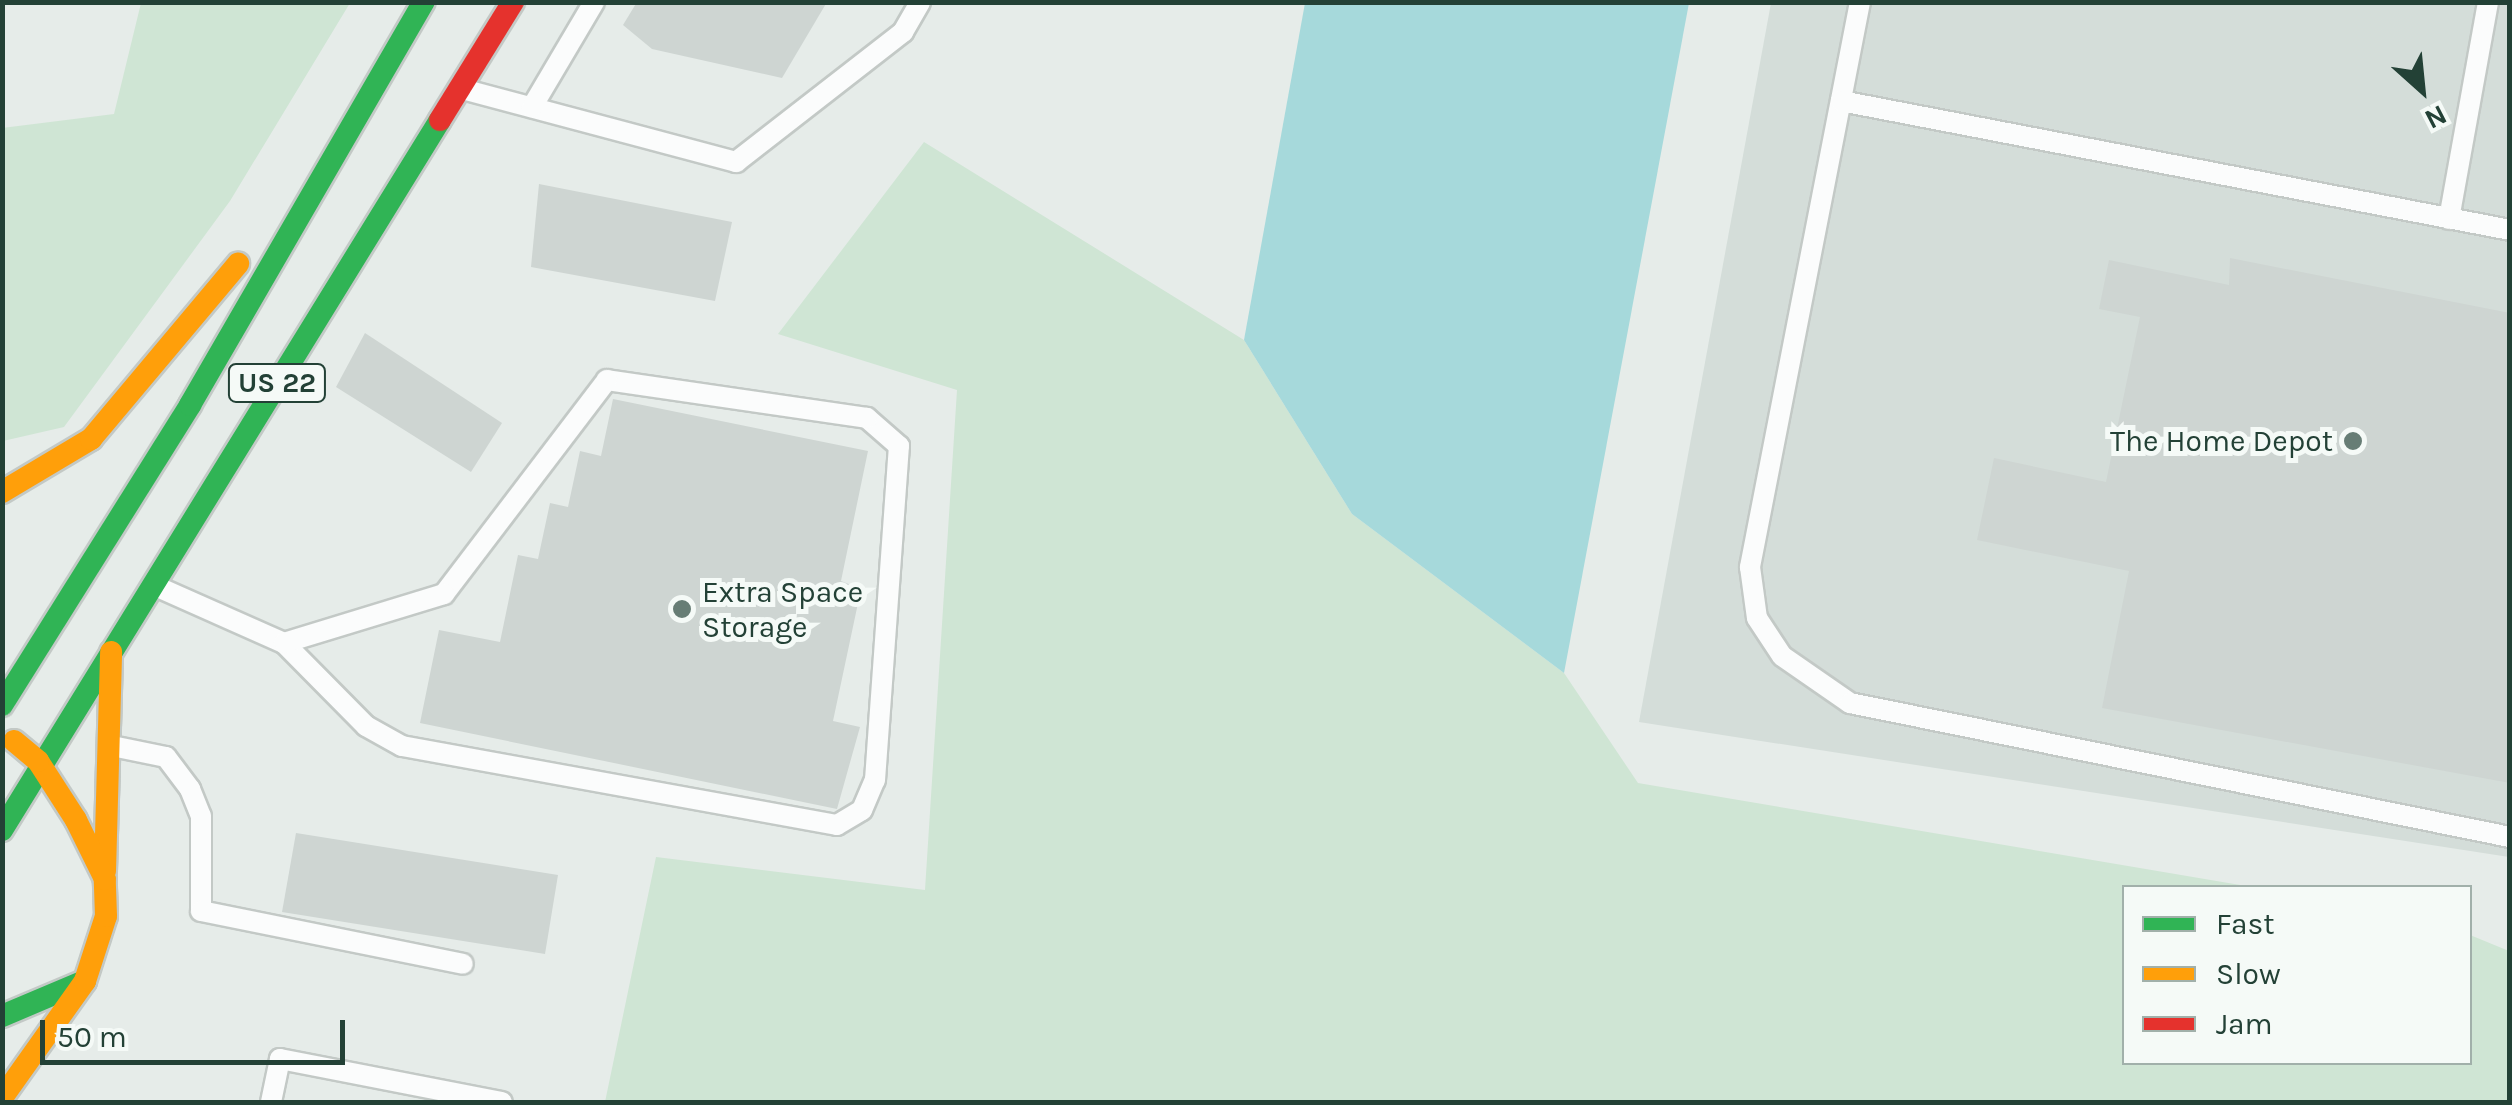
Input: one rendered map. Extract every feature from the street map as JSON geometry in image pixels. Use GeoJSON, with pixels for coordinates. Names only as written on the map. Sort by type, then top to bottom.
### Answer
{"type":"FeatureCollection","features":[{"type":"Feature","properties":{"kind":"highway","name":"US 22"},"geometry":{"type":"LineString","coordinates":[[2,705],[190,406],[351,119],[424,2]]}},
{"type":"Feature","properties":{"kind":"highway","name":"US 22"},"geometry":{"type":"LineString","coordinates":[[2,830],[38,761],[513,2]]}},
{"type":"Feature","properties":{"kind":"highway"},"geometry":{"type":"LineString","coordinates":[[2,492],[91,439],[136,395],[351,119]]}},
{"type":"Feature","properties":{"kind":"highway"},"geometry":{"type":"LineString","coordinates":[[2,463],[38,471]]}},
{"type":"Feature","properties":{"kind":"highway"},"geometry":{"type":"LineString","coordinates":[[3,1098],[85,981],[101,951],[106,879],[104,746],[112,648]]}},
{"type":"Feature","properties":{"kind":"highway"},"geometry":{"type":"LineString","coordinates":[[2,732],[38,761],[106,879]]}},
{"type":"Feature","properties":{"kind":"highway"},"geometry":{"type":"LineString","coordinates":[[2,1016],[85,981]]}},
{"type":"Feature","properties":{"kind":"lane"},"geometry":{"type":"LineString","coordinates":[[532,107],[594,2]]}},
{"type":"Feature","properties":{"kind":"lane"},"geometry":{"type":"LineString","coordinates":[[460,88],[736,162],[902,32],[920,2]]}},
{"type":"Feature","properties":{"kind":"lane"},"geometry":{"type":"LineString","coordinates":[[1860,2],[1750,568],[1758,618],[1782,656],[1850,703],[2510,838]]}},
{"type":"Feature","properties":{"kind":"lane"},"geometry":{"type":"LineString","coordinates":[[2448,218],[2488,2]]}},
{"type":"Feature","properties":{"kind":"lane"},"geometry":{"type":"LineString","coordinates":[[1842,100],[2510,230]]}},
{"type":"Feature","properties":{"kind":"lane"},"geometry":{"type":"LineString","coordinates":[[152,584],[284,643],[366,726],[402,746],[837,824],[862,810],[875,780],[899,446],[867,418],[607,380],[444,594],[284,643]]}},
{"type":"Feature","properties":{"kind":"lane"},"geometry":{"type":"LineString","coordinates":[[104,746],[156,752],[190,790],[202,816],[202,911],[464,964]]}},
{"type":"Feature","properties":{"kind":"lane"},"geometry":{"type":"LineString","coordinates":[[271,1102],[280,1059],[502,1102]]}},
{"type":"Feature","properties":{"kind":"shaded area"},"geometry":{"type":"Polygon","coordinates":[[[1771,3],[2509,3],[2509,857],[1639,722],[1771,3]]]}},
{"type":"Feature","properties":{"kind":"green space"},"geometry":{"type":"Polygon","coordinates":[[[141,3],[350,3],[230,201],[64,427],[3,441],[2,128],[114,114],[141,3]]]}},
{"type":"Feature","properties":{"kind":"green space"},"geometry":{"type":"Polygon","coordinates":[[[924,142],[1244,340],[1352,514],[1564,673],[1638,783],[2240,885],[2122,885],[2122,1065],[2472,1065],[2472,936],[2509,951],[2509,1102],[605,1102],[656,857],[925,890],[957,390],[778,334],[924,142]]]}},
{"type":"Feature","properties":{"kind":"water"},"geometry":{"type":"Polygon","coordinates":[[[1305,3],[1689,3],[1564,673],[1352,514],[1244,340],[1305,3]]]}},
{"type":"Feature","properties":{"kind":"building"},"geometry":{"type":"Polygon","coordinates":[[[637,2],[827,2],[782,78],[652,49],[623,25],[637,2]]]}},
{"type":"Feature","properties":{"kind":"building"},"geometry":{"type":"Polygon","coordinates":[[[539,184],[732,222],[715,301],[531,267],[539,184]]]}},
{"type":"Feature","properties":{"kind":"building","name":"The Home Depot"},"geometry":{"type":"Polygon","coordinates":[[[2230,258],[2510,313],[2510,783],[2102,708],[2129,571],[1977,540],[1994,458],[2106,482],[2140,317],[2099,309],[2109,260],[2229,285],[2230,258]]]}},
{"type":"Feature","properties":{"kind":"building"},"geometry":{"type":"Polygon","coordinates":[[[365,333],[502,423],[471,472],[336,387],[365,333]]]}},
{"type":"Feature","properties":{"kind":"building","name":"Extra Space Storage"},"geometry":{"type":"Polygon","coordinates":[[[613,399],[868,451],[841,581],[861,589],[833,721],[860,727],[837,809],[420,723],[439,630],[500,642],[518,555],[538,559],[550,503],[568,507],[580,451],[601,456],[613,399]]]}},
{"type":"Feature","properties":{"kind":"building"},"geometry":{"type":"Polygon","coordinates":[[[296,833],[558,875],[545,954],[282,912],[296,833]]]}},
{"type":"Feature","properties":{"kind":"traffic: fast"},"geometry":{"type":"LineString","coordinates":[[2,705],[190,405],[424,2]]}},
{"type":"Feature","properties":{"kind":"traffic: fast"},"geometry":{"type":"LineString","coordinates":[[2,830],[440,120]]}},
{"type":"Feature","properties":{"kind":"traffic: fast"},"geometry":{"type":"LineString","coordinates":[[2,1016],[85,981]]}},
{"type":"Feature","properties":{"kind":"traffic: slow"},"geometry":{"type":"LineString","coordinates":[[2,492],[91,439],[238,264]]}},
{"type":"Feature","properties":{"kind":"traffic: slow"},"geometry":{"type":"LineString","coordinates":[[105,871],[111,652]]}},
{"type":"Feature","properties":{"kind":"traffic: slow"},"geometry":{"type":"LineString","coordinates":[[2,1098],[85,981],[106,916],[105,879],[76,820],[38,761],[14,741]]}},
{"type":"Feature","properties":{"kind":"traffic: jam"},"geometry":{"type":"LineString","coordinates":[[440,120],[513,2]]}},
{"type":"Feature","properties":{"kind":"place","name":"The Home Depot"},"geometry":{"type":"Point","coordinates":[2353,441]}},
{"type":"Feature","properties":{"kind":"place","name":"Extra Space Storage"},"geometry":{"type":"Point","coordinates":[682,609]}}]}
